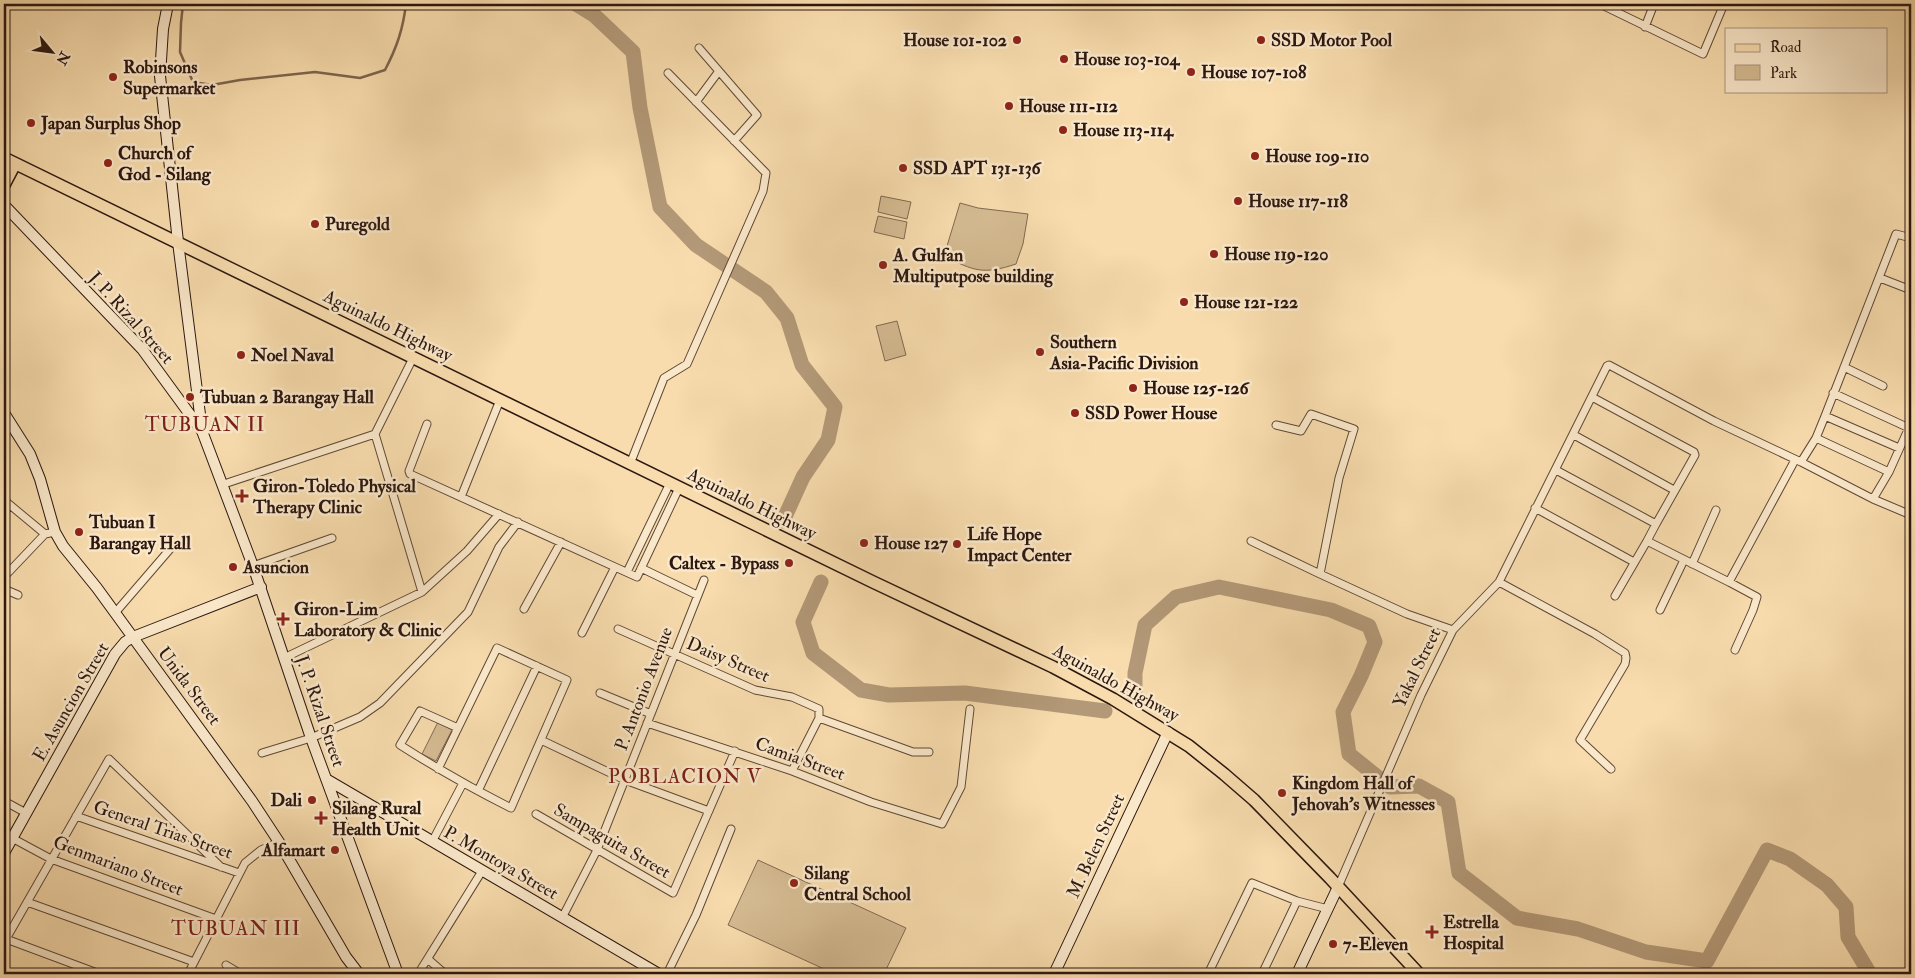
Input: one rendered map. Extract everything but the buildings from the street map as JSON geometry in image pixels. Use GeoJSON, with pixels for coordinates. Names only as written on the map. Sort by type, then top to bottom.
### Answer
{"type":"FeatureCollection","features":[{"type":"Feature","properties":{"kind":"main road"},"geometry":{"type":"LineString","coordinates":[[168,4],[163,29],[160,76],[178,242],[202,431]]}},
{"type":"Feature","properties":{"kind":"main road","name":"Aguinaldo Highway"},"geometry":{"type":"LineString","coordinates":[[4,158],[675,486],[1053,667],[1113,699],[1168,732],[1208,760],[1254,800],[1419,974]]}},
{"type":"Feature","properties":{"kind":"main road"},"geometry":{"type":"LineString","coordinates":[[4,185],[15,164]]}},
{"type":"Feature","properties":{"kind":"main road","name":"J. P. Rizal Street"},"geometry":{"type":"LineString","coordinates":[[4,205],[142,349],[202,431],[224,484],[311,738],[398,974]]}},
{"type":"Feature","properties":{"kind":"main road","name":"Unida Street"},"geometry":{"type":"LineString","coordinates":[[4,413],[30,454],[40,479],[50,533],[63,546],[115,613],[208,739],[279,842],[346,957],[359,974]]}},
{"type":"Feature","properties":{"kind":"main road","name":"E. Asuncion Street"},"geometry":{"type":"LineString","coordinates":[[4,853],[115,654],[125,642],[133,637],[260,587]]}},
{"type":"Feature","properties":{"kind":"main road","name":"M. Belen Street"},"geometry":{"type":"LineString","coordinates":[[1054,974],[1168,732]]}},
{"type":"Feature","properties":{"kind":"main road","name":"P. Montoya Street"},"geometry":{"type":"LineString","coordinates":[[326,779],[659,974]]}},
{"type":"Feature","properties":{"kind":"main road","name":"Yakal Street"},"geometry":{"type":"LineString","coordinates":[[1297,974],[1338,887]]}},
{"type":"Feature","properties":{"kind":"street"},"geometry":{"type":"LineString","coordinates":[[1600,4],[1703,54],[1724,4]]}},
{"type":"Feature","properties":{"kind":"street"},"geometry":{"type":"LineString","coordinates":[[1646,27],[1654,4]]}},
{"type":"Feature","properties":{"kind":"street"},"geometry":{"type":"LineString","coordinates":[[699,48],[757,115],[734,141]]}},
{"type":"Feature","properties":{"kind":"street"},"geometry":{"type":"LineString","coordinates":[[696,102],[719,71]]}},
{"type":"Feature","properties":{"kind":"street"},"geometry":{"type":"LineString","coordinates":[[630,464],[664,378],[687,364],[763,191],[766,173],[668,73]]}},
{"type":"Feature","properties":{"kind":"street"},"geometry":{"type":"LineString","coordinates":[[1729,582],[1798,461],[1816,438],[1896,234],[1911,238]]}},
{"type":"Feature","properties":{"kind":"street"},"geometry":{"type":"LineString","coordinates":[[1880,278],[1911,290]]}},
{"type":"Feature","properties":{"kind":"street"},"geometry":{"type":"LineString","coordinates":[[413,358],[375,434],[422,592]]}},
{"type":"Feature","properties":{"kind":"street","name":"Yakal Street"},"geometry":{"type":"LineString","coordinates":[[1338,887],[1422,695],[1453,630],[1499,582],[1607,366],[1626,374],[1714,421],[1798,461]]}},
{"type":"Feature","properties":{"kind":"street"},"geometry":{"type":"LineString","coordinates":[[1844,368],[1883,386]]}},
{"type":"Feature","properties":{"kind":"street"},"geometry":{"type":"LineString","coordinates":[[1833,393],[1910,426],[1889,472],[1873,499]]}},
{"type":"Feature","properties":{"kind":"street"},"geometry":{"type":"LineString","coordinates":[[1592,397],[1694,452],[1695,455],[1616,596]]}},
{"type":"Feature","properties":{"kind":"street"},"geometry":{"type":"LineString","coordinates":[[461,497],[500,400]]}},
{"type":"Feature","properties":{"kind":"street"},"geometry":{"type":"LineString","coordinates":[[1276,425],[1301,431],[1311,414],[1354,429],[1339,478],[1320,574]]}},
{"type":"Feature","properties":{"kind":"street"},"geometry":{"type":"LineString","coordinates":[[1825,416],[1899,448]]}},
{"type":"Feature","properties":{"kind":"street"},"geometry":{"type":"LineString","coordinates":[[427,424],[409,471],[410,474],[637,577],[675,486]]}},
{"type":"Feature","properties":{"kind":"street"},"geometry":{"type":"LineString","coordinates":[[224,484],[375,434]]}},
{"type":"Feature","properties":{"kind":"street"},"geometry":{"type":"LineString","coordinates":[[1574,435],[1674,490]]}},
{"type":"Feature","properties":{"kind":"street"},"geometry":{"type":"LineString","coordinates":[[1816,438],[1889,472]]}},
{"type":"Feature","properties":{"kind":"street"},"geometry":{"type":"LineString","coordinates":[[1798,461],[1873,499],[1911,515]]}},
{"type":"Feature","properties":{"kind":"street"},"geometry":{"type":"LineString","coordinates":[[1556,470],[1656,524]]}},
{"type":"Feature","properties":{"kind":"street"},"geometry":{"type":"LineString","coordinates":[[627,572],[675,486]]}},
{"type":"Feature","properties":{"kind":"street"},"geometry":{"type":"LineString","coordinates":[[4,513],[7,502],[50,533],[4,577]]}},
{"type":"Feature","properties":{"kind":"street"},"geometry":{"type":"LineString","coordinates":[[1535,508],[1634,562]]}},
{"type":"Feature","properties":{"kind":"street"},"geometry":{"type":"LineString","coordinates":[[1692,564],[1716,510]]}},
{"type":"Feature","properties":{"kind":"street"},"geometry":{"type":"LineString","coordinates":[[284,658],[422,592],[467,552],[500,514]]}},
{"type":"Feature","properties":{"kind":"street"},"geometry":{"type":"LineString","coordinates":[[262,753],[311,738],[360,717],[373,709],[461,620],[473,604],[499,547],[518,522]]}},
{"type":"Feature","properties":{"kind":"street"},"geometry":{"type":"LineString","coordinates":[[253,566],[332,538]]}},
{"type":"Feature","properties":{"kind":"street"},"geometry":{"type":"LineString","coordinates":[[1252,541],[1407,614],[1453,630]]}},
{"type":"Feature","properties":{"kind":"street"},"geometry":{"type":"LineString","coordinates":[[1647,541],[1757,597],[1735,650]]}},
{"type":"Feature","properties":{"kind":"street"},"geometry":{"type":"LineString","coordinates":[[524,609],[561,542]]}},
{"type":"Feature","properties":{"kind":"street"},"geometry":{"type":"LineString","coordinates":[[115,613],[171,548]]}},
{"type":"Feature","properties":{"kind":"street"},"geometry":{"type":"LineString","coordinates":[[1660,610],[1684,560]]}},
{"type":"Feature","properties":{"kind":"street"},"geometry":{"type":"LineString","coordinates":[[582,632],[614,567]]}},
{"type":"Feature","properties":{"kind":"street"},"geometry":{"type":"LineString","coordinates":[[642,568],[697,595]]}},
{"type":"Feature","properties":{"kind":"street","name":"P. Antonio Avenue"},"geometry":{"type":"LineString","coordinates":[[562,918],[597,850],[704,580]]}},
{"type":"Feature","properties":{"kind":"street"},"geometry":{"type":"LineString","coordinates":[[1499,582],[1595,634],[1625,653],[1625,664],[1580,740],[1611,769]]}},
{"type":"Feature","properties":{"kind":"street"},"geometry":{"type":"LineString","coordinates":[[4,589],[18,595]]}},
{"type":"Feature","properties":{"kind":"street","name":"Daisy Street"},"geometry":{"type":"LineString","coordinates":[[618,629],[755,690],[792,697],[810,704],[819,709],[819,718],[913,752],[929,752]]}},
{"type":"Feature","properties":{"kind":"street"},"geometry":{"type":"LineString","coordinates":[[438,769],[458,728],[497,648],[567,680],[511,808],[438,769],[400,745],[420,711],[458,728]]}},
{"type":"Feature","properties":{"kind":"street"},"geometry":{"type":"LineString","coordinates":[[478,791],[537,666]]}},
{"type":"Feature","properties":{"kind":"street"},"geometry":{"type":"LineString","coordinates":[[600,693],[651,714]]}},
{"type":"Feature","properties":{"kind":"street","name":"Camia Street"},"geometry":{"type":"LineString","coordinates":[[647,723],[792,771],[871,802],[942,824],[961,787],[970,709]]}},
{"type":"Feature","properties":{"kind":"street"},"geometry":{"type":"LineString","coordinates":[[792,771],[819,718]]}},
{"type":"Feature","properties":{"kind":"street"},"geometry":{"type":"LineString","coordinates":[[541,740],[625,780],[709,811],[735,751]]}},
{"type":"Feature","properties":{"kind":"street"},"geometry":{"type":"LineString","coordinates":[[100,974],[6,939],[109,759],[221,866]]}},
{"type":"Feature","properties":{"kind":"street"},"geometry":{"type":"LineString","coordinates":[[432,842],[463,783]]}},
{"type":"Feature","properties":{"kind":"street"},"geometry":{"type":"LineString","coordinates":[[4,801],[26,813]]}},
{"type":"Feature","properties":{"kind":"street","name":"Sampaguita Street"},"geometry":{"type":"LineString","coordinates":[[536,814],[673,893],[709,811]]}},
{"type":"Feature","properties":{"kind":"street","name":"General Trias Street"},"geometry":{"type":"LineString","coordinates":[[76,816],[239,873]]}},
{"type":"Feature","properties":{"kind":"street"},"geometry":{"type":"LineString","coordinates":[[668,974],[696,915],[731,830]]}},
{"type":"Feature","properties":{"kind":"street","name":"Genmariano Street"},"geometry":{"type":"LineString","coordinates":[[12,838],[51,859],[216,918]]}},
{"type":"Feature","properties":{"kind":"street"},"geometry":{"type":"LineString","coordinates":[[188,974],[245,863],[253,856],[279,842]]}},
{"type":"Feature","properties":{"kind":"street"},"geometry":{"type":"LineString","coordinates":[[418,974],[482,871]]}},
{"type":"Feature","properties":{"kind":"street"},"geometry":{"type":"LineString","coordinates":[[1208,974],[1252,883],[1297,901],[1328,908]]}},
{"type":"Feature","properties":{"kind":"street"},"geometry":{"type":"LineString","coordinates":[[1262,974],[1297,901]]}},
{"type":"Feature","properties":{"kind":"street"},"geometry":{"type":"LineString","coordinates":[[27,902],[194,962]]}},
{"type":"Feature","properties":{"kind":"street"},"geometry":{"type":"LineString","coordinates":[[428,960],[445,974]]}},
{"type":"Feature","properties":{"kind":"street"},"geometry":{"type":"LineString","coordinates":[[226,966],[241,974]]}},
{"type":"Feature","properties":{"kind":"green space"},"geometry":{"type":"Polygon","coordinates":[[[881,196],[911,202],[907,219],[878,212],[881,196]]]}},
{"type":"Feature","properties":{"kind":"green space"},"geometry":{"type":"Polygon","coordinates":[[[960,203],[978,208],[1028,214],[1023,244],[1016,264],[995,270],[979,270],[944,256],[960,203]]]}},
{"type":"Feature","properties":{"kind":"green space"},"geometry":{"type":"Polygon","coordinates":[[[878,216],[907,222],[904,239],[874,232],[878,216]]]}},
{"type":"Feature","properties":{"kind":"green space"},"geometry":{"type":"Polygon","coordinates":[[[897,321],[906,355],[885,361],[876,326],[897,321]]]}},
{"type":"Feature","properties":{"kind":"green space"},"geometry":{"type":"Polygon","coordinates":[[[438,722],[452,730],[436,761],[422,754],[438,722]]]}},
{"type":"Feature","properties":{"kind":"green space"},"geometry":{"type":"Polygon","coordinates":[[[758,860],[906,928],[884,974],[835,974],[728,925],[758,860]]]}},
{"type":"Feature","properties":{"kind":"waterway"},"geometry":{"type":"LineString","coordinates":[[183,4],[180,52],[193,82],[212,85],[315,72],[360,78],[385,70],[399,38],[406,4]]}},
{"type":"Feature","properties":{"kind":"waterway"},"geometry":{"type":"LineString","coordinates":[[576,4],[594,15],[633,52],[640,108],[660,207],[696,245],[766,292],[787,318],[802,365],[835,407],[828,440],[803,477],[783,521]]}},
{"type":"Feature","properties":{"kind":"waterway"},"geometry":{"type":"LineString","coordinates":[[821,582],[803,622],[813,653],[861,690],[889,695],[965,693],[1105,711]]}},
{"type":"Feature","properties":{"kind":"waterway"},"geometry":{"type":"LineString","coordinates":[[1132,693],[1135,691],[1135,673],[1145,625],[1176,597],[1219,587],[1331,610],[1369,626],[1375,642],[1343,712],[1349,754],[1390,787],[1419,786],[1448,802],[1459,873],[1517,918],[1578,929],[1646,952],[1707,961],[1767,850],[1790,859],[1827,885],[1846,907],[1848,937],[1870,974]]}},
{"type":"Feature","properties":{"kind":"place","name":"House 101-102"},"geometry":{"type":"Point","coordinates":[1017,40]}},
{"type":"Feature","properties":{"kind":"place","name":"SSD Motor Pool"},"geometry":{"type":"Point","coordinates":[1261,40]}},
{"type":"Feature","properties":{"kind":"place","name":"House 103-104"},"geometry":{"type":"Point","coordinates":[1064,59]}},
{"type":"Feature","properties":{"kind":"place","name":"House 107-108"},"geometry":{"type":"Point","coordinates":[1191,72]}},
{"type":"Feature","properties":{"kind":"place","name":"Robinsons Supermarket"},"geometry":{"type":"Point","coordinates":[113,77]}},
{"type":"Feature","properties":{"kind":"place","name":"House 111-112"},"geometry":{"type":"Point","coordinates":[1009,106]}},
{"type":"Feature","properties":{"kind":"place","name":"Japan Surplus Shop"},"geometry":{"type":"Point","coordinates":[31,123]}},
{"type":"Feature","properties":{"kind":"place","name":"House 113-114"},"geometry":{"type":"Point","coordinates":[1063,130]}},
{"type":"Feature","properties":{"kind":"place","name":"House 109-110"},"geometry":{"type":"Point","coordinates":[1255,156]}},
{"type":"Feature","properties":{"kind":"place","name":"Church of God - Silang"},"geometry":{"type":"Point","coordinates":[108,163]}},
{"type":"Feature","properties":{"kind":"place","name":"SSD APT 131-136"},"geometry":{"type":"Point","coordinates":[903,168]}},
{"type":"Feature","properties":{"kind":"place","name":"House 117-118"},"geometry":{"type":"Point","coordinates":[1238,201]}},
{"type":"Feature","properties":{"kind":"place","name":"Puregold"},"geometry":{"type":"Point","coordinates":[315,224]}},
{"type":"Feature","properties":{"kind":"place","name":"House 119-120"},"geometry":{"type":"Point","coordinates":[1214,254]}},
{"type":"Feature","properties":{"kind":"place","name":"A. Gulfan Multiputpose building"},"geometry":{"type":"Point","coordinates":[883,265]}},
{"type":"Feature","properties":{"kind":"place","name":"House 121-122"},"geometry":{"type":"Point","coordinates":[1184,302]}},
{"type":"Feature","properties":{"kind":"place","name":"Southern Asia-Pacific Division"},"geometry":{"type":"Point","coordinates":[1040,352]}},
{"type":"Feature","properties":{"kind":"place","name":"Noel Naval"},"geometry":{"type":"Point","coordinates":[241,355]}},
{"type":"Feature","properties":{"kind":"place","name":"House 125-126"},"geometry":{"type":"Point","coordinates":[1133,388]}},
{"type":"Feature","properties":{"kind":"place","name":"Tubuan 2 Barangay Hall"},"geometry":{"type":"Point","coordinates":[190,397]}},
{"type":"Feature","properties":{"kind":"place","name":"SSD Power House"},"geometry":{"type":"Point","coordinates":[1075,413]}},
{"type":"Feature","properties":{"kind":"place","name":"Giron-Toledo Physical Therapy Clinic"},"geometry":{"type":"Point","coordinates":[242,496]}},
{"type":"Feature","properties":{"kind":"place","name":"Tubuan I Barangay Hall"},"geometry":{"type":"Point","coordinates":[79,532]}},
{"type":"Feature","properties":{"kind":"place","name":"House 127"},"geometry":{"type":"Point","coordinates":[864,543]}},
{"type":"Feature","properties":{"kind":"place","name":"Life Hope Impact Center"},"geometry":{"type":"Point","coordinates":[957,544]}},
{"type":"Feature","properties":{"kind":"place","name":"Caltex - Bypass"},"geometry":{"type":"Point","coordinates":[789,563]}},
{"type":"Feature","properties":{"kind":"place","name":"Asuncion"},"geometry":{"type":"Point","coordinates":[233,567]}},
{"type":"Feature","properties":{"kind":"place","name":"Giron-Lim Laboratory & Clinic"},"geometry":{"type":"Point","coordinates":[283,619]}},
{"type":"Feature","properties":{"kind":"place","name":"Kingdom Hall of Jehovah's Witnesses"},"geometry":{"type":"Point","coordinates":[1282,793]}},
{"type":"Feature","properties":{"kind":"place","name":"Dali"},"geometry":{"type":"Point","coordinates":[312,800]}},
{"type":"Feature","properties":{"kind":"place","name":"Silang Rural Health Unit"},"geometry":{"type":"Point","coordinates":[321,818]}},
{"type":"Feature","properties":{"kind":"place","name":"Alfamart"},"geometry":{"type":"Point","coordinates":[335,850]}},
{"type":"Feature","properties":{"kind":"place","name":"Silang Central School"},"geometry":{"type":"Point","coordinates":[794,883]}},
{"type":"Feature","properties":{"kind":"place","name":"Estrella Hospital"},"geometry":{"type":"Point","coordinates":[1432,932]}},
{"type":"Feature","properties":{"kind":"place","name":"7-Eleven"},"geometry":{"type":"Point","coordinates":[1333,944]}},
{"type":"Feature","properties":{"kind":"district","name":"TUBUAN II"},"geometry":{"type":"Point","coordinates":[205,424]}},
{"type":"Feature","properties":{"kind":"district","name":"POBLACION V"},"geometry":{"type":"Point","coordinates":[685,776]}},
{"type":"Feature","properties":{"kind":"district","name":"TUBUAN III"},"geometry":{"type":"Point","coordinates":[236,928]}}]}
